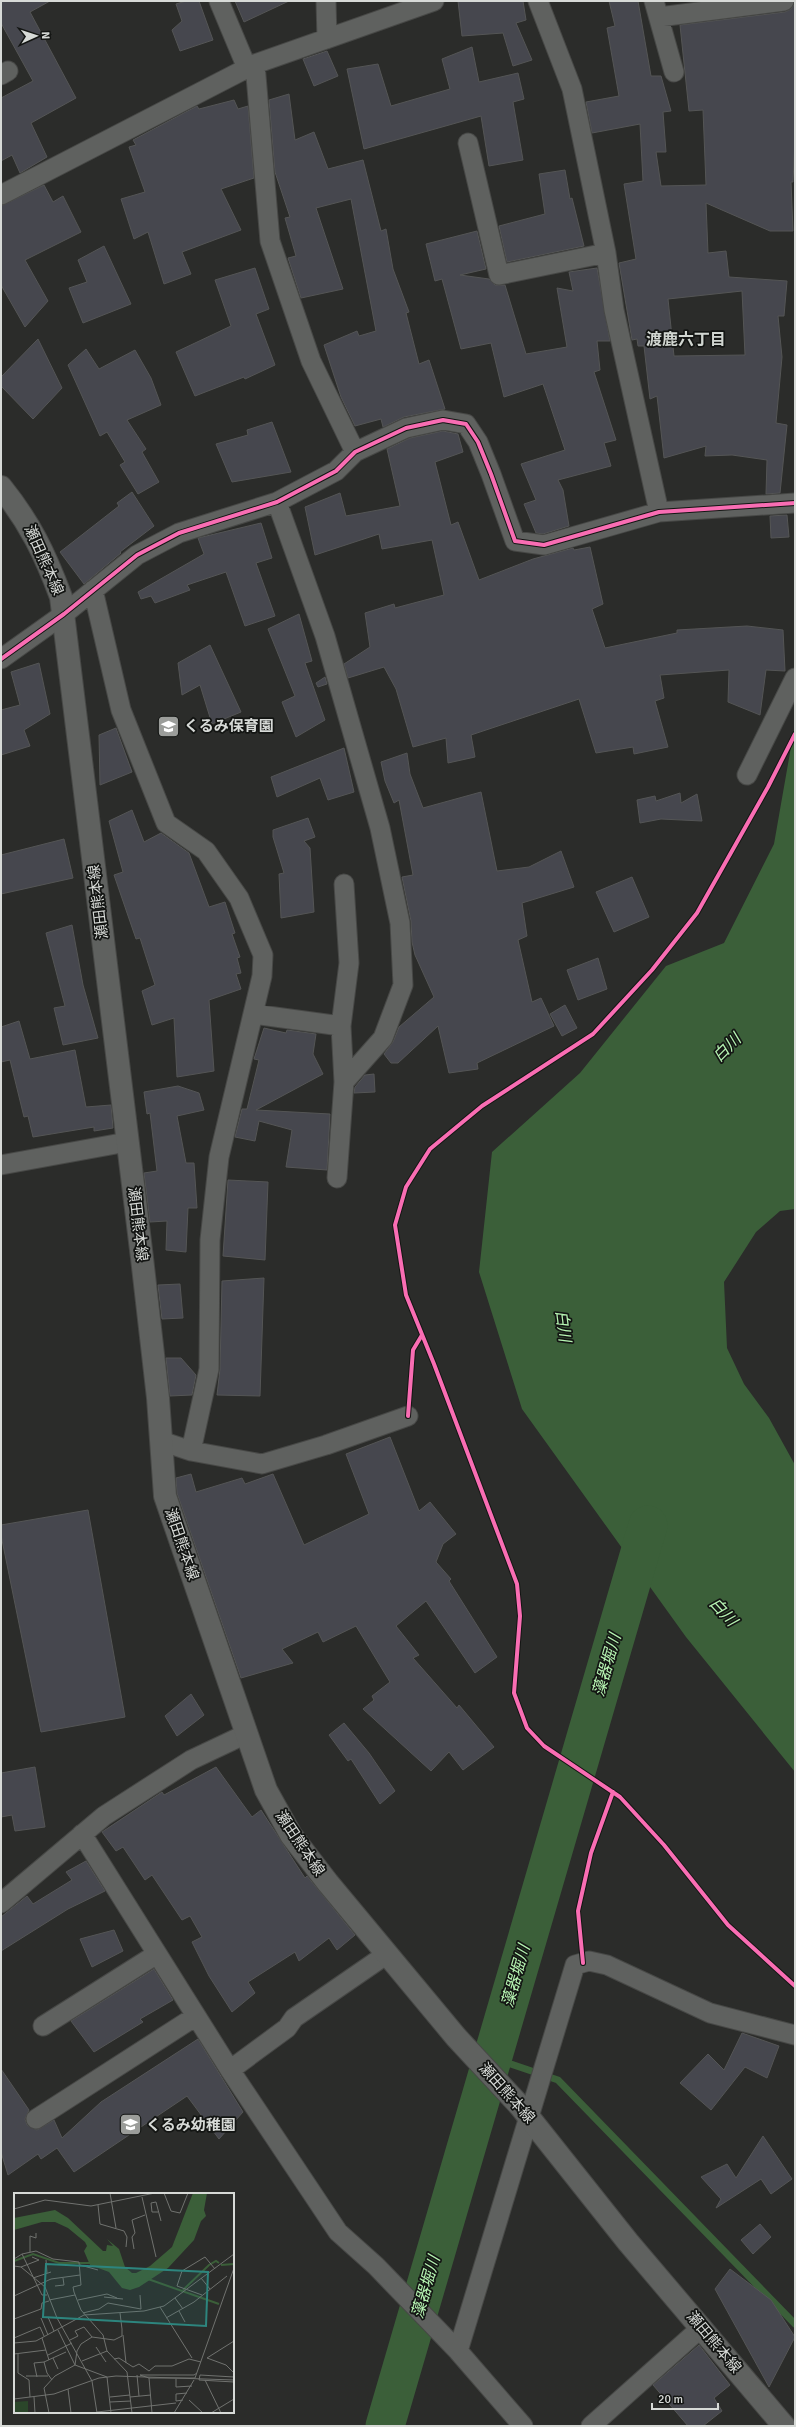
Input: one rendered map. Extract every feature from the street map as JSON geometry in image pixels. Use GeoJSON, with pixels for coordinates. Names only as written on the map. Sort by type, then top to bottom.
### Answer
{"type":"FeatureCollection","features":[{"type":"Feature","properties":{"kind":"main road","name":"瀬田熊本線"},"geometry":{"type":"LineString","coordinates":[[1,487],[24,515],[45,555],[61,597],[64,614],[162,1441],[165,1496],[266,1790],[291,1835],[387,1954],[456,2038],[524,2111],[628,2242],[702,2327],[784,2426]]}},
{"type":"Feature","properties":{"kind":"street"},"geometry":{"type":"LineString","coordinates":[[220,1],[251,66],[270,241],[311,361],[355,452]]}},
{"type":"Feature","properties":{"kind":"street"},"geometry":{"type":"LineString","coordinates":[[326,1],[327,38]]}},
{"type":"Feature","properties":{"kind":"street"},"geometry":{"type":"LineString","coordinates":[[1,195],[251,66],[434,1]]}},
{"type":"Feature","properties":{"kind":"street"},"geometry":{"type":"LineString","coordinates":[[538,1],[572,89],[606,253],[614,310],[659,512]]}},
{"type":"Feature","properties":{"kind":"street"},"geometry":{"type":"LineString","coordinates":[[674,72],[656,9],[784,1]]}},
{"type":"Feature","properties":{"kind":"street"},"geometry":{"type":"LineString","coordinates":[[468,143],[500,275],[606,253]]}},
{"type":"Feature","properties":{"kind":"street"},"geometry":{"type":"LineString","coordinates":[[1,659],[64,614],[137,555],[179,533],[277,502],[336,471],[355,452],[406,428],[443,420],[466,424],[478,442],[515,542],[544,545],[659,512],[795,503]]}},
{"type":"Feature","properties":{"kind":"street"},"geometry":{"type":"LineString","coordinates":[[277,502],[325,636],[380,828],[400,923],[403,985],[383,1038],[344,1082]]}},
{"type":"Feature","properties":{"kind":"street"},"geometry":{"type":"LineString","coordinates":[[93,590],[121,710],[166,824],[206,851],[238,898],[263,955],[262,976],[219,1157],[210,1240],[209,1369],[191,1451]]}},
{"type":"Feature","properties":{"kind":"street"},"geometry":{"type":"LineString","coordinates":[[747,775],[795,678]]}},
{"type":"Feature","properties":{"kind":"street"},"geometry":{"type":"LineString","coordinates":[[337,1178],[344,1082],[341,1026],[349,964],[344,884]]}},
{"type":"Feature","properties":{"kind":"street"},"geometry":{"type":"LineString","coordinates":[[253,1014],[341,1026]]}},
{"type":"Feature","properties":{"kind":"street"},"geometry":{"type":"LineString","coordinates":[[1,1165],[127,1142]]}},
{"type":"Feature","properties":{"kind":"street"},"geometry":{"type":"LineString","coordinates":[[162,1441],[191,1451],[262,1464],[326,1445],[408,1416]]}},
{"type":"Feature","properties":{"kind":"street"},"geometry":{"type":"LineString","coordinates":[[1,1903],[110,1812],[191,1760],[246,1734]]}},
{"type":"Feature","properties":{"kind":"street"},"geometry":{"type":"LineString","coordinates":[[82,1834],[230,2070],[338,2232],[376,2266],[458,2351],[523,2426]]}},
{"type":"Feature","properties":{"kind":"street"},"geometry":{"type":"LineString","coordinates":[[44,2026],[157,1954]]}},
{"type":"Feature","properties":{"kind":"street"},"geometry":{"type":"LineString","coordinates":[[230,2070],[287,2028],[294,2018],[387,1954]]}},
{"type":"Feature","properties":{"kind":"street"},"geometry":{"type":"LineString","coordinates":[[458,2351],[524,2111],[575,1965],[589,1961],[607,1965],[710,2013],[795,2035]]}},
{"type":"Feature","properties":{"kind":"street"},"geometry":{"type":"LineString","coordinates":[[36,2119],[196,2016]]}},
{"type":"Feature","properties":{"kind":"street"},"geometry":{"type":"LineString","coordinates":[[591,2426],[702,2327]]}},
{"type":"Feature","properties":{"kind":"water","name":"白川"},"geometry":{"type":"Polygon","coordinates":[[[795,724],[795,1209],[780,1211],[756,1232],[724,1282],[727,1348],[744,1384],[769,1418],[795,1465],[795,1772],[686,1637],[522,1409],[479,1272],[492,1152],[580,1073],[666,966],[724,943],[774,844],[795,724]]]}},
{"type":"Feature","properties":{"kind":"building"},"geometry":{"type":"Polygon","coordinates":[[[1,1],[50,1],[30,12],[76,98],[31,123],[47,157],[20,173],[12,155],[1,161],[1,98],[33,81],[1,23],[1,1]]]}},
{"type":"Feature","properties":{"kind":"building"},"geometry":{"type":"Polygon","coordinates":[[[186,1],[199,1],[213,40],[180,51],[172,30],[182,21],[176,4],[186,1]]]}},
{"type":"Feature","properties":{"kind":"building"},"geometry":{"type":"Polygon","coordinates":[[[235,1],[289,1],[244,22],[235,1]]]}},
{"type":"Feature","properties":{"kind":"building"},"geometry":{"type":"Polygon","coordinates":[[[458,1],[523,1],[526,20],[516,23],[532,60],[513,66],[503,33],[462,36],[458,1]]]}},
{"type":"Feature","properties":{"kind":"building"},"geometry":{"type":"Polygon","coordinates":[[[609,1],[638,1],[651,76],[661,76],[671,111],[663,112],[666,152],[656,152],[661,186],[706,185],[703,110],[689,111],[680,25],[785,12],[791,9],[795,3],[795,140],[793,182],[791,182],[793,231],[770,231],[706,203],[708,253],[726,251],[729,277],[787,281],[784,316],[778,316],[782,357],[776,423],[787,425],[780,493],[766,494],[767,460],[732,455],[705,456],[706,446],[664,458],[657,396],[650,399],[644,346],[638,346],[637,339],[632,340],[619,263],[636,259],[624,184],[643,181],[640,124],[592,133],[586,102],[619,96],[607,28],[615,26],[609,1]],[[742,291],[668,299],[674,356],[745,355],[742,291]]]}},
{"type":"Feature","properties":{"kind":"building"},"geometry":{"type":"Polygon","coordinates":[[[472,47],[479,82],[518,73],[524,99],[513,102],[523,160],[489,166],[481,116],[364,149],[347,69],[378,64],[391,106],[450,89],[442,59],[472,47]]]}},
{"type":"Feature","properties":{"kind":"building"},"geometry":{"type":"Polygon","coordinates":[[[327,51],[338,76],[314,86],[303,59],[327,51]]]}},
{"type":"Feature","properties":{"kind":"building"},"geometry":{"type":"Polygon","coordinates":[[[289,94],[295,140],[314,132],[328,169],[363,160],[381,231],[386,229],[393,269],[409,312],[406,313],[419,364],[429,360],[445,409],[404,417],[383,427],[381,419],[355,426],[341,397],[324,345],[357,331],[359,336],[376,331],[351,199],[316,208],[343,289],[301,298],[288,258],[296,256],[285,218],[290,217],[275,172],[269,100],[289,94]]]}},
{"type":"Feature","properties":{"kind":"building"},"geometry":{"type":"Polygon","coordinates":[[[234,100],[238,109],[248,106],[254,178],[221,189],[241,230],[182,252],[191,274],[164,284],[148,232],[134,239],[121,199],[145,192],[129,147],[136,145],[133,140],[197,106],[199,109],[234,100]]]}},
{"type":"Feature","properties":{"kind":"building"},"geometry":{"type":"Polygon","coordinates":[[[565,170],[570,199],[572,198],[584,246],[507,262],[499,226],[545,214],[539,174],[565,170]]]}},
{"type":"Feature","properties":{"kind":"building"},"geometry":{"type":"Polygon","coordinates":[[[44,185],[53,202],[63,196],[81,232],[25,260],[48,301],[25,327],[1,285],[1,206],[44,185]]]}},
{"type":"Feature","properties":{"kind":"building"},"geometry":{"type":"Polygon","coordinates":[[[477,231],[486,269],[460,275],[489,279],[495,285],[505,285],[526,354],[567,347],[557,288],[573,291],[569,272],[597,268],[610,341],[597,341],[600,370],[594,372],[616,440],[604,443],[611,466],[558,480],[563,490],[569,526],[543,534],[536,533],[524,504],[536,500],[521,464],[565,450],[543,384],[504,397],[491,343],[461,349],[442,279],[435,281],[426,244],[477,231]]]}},
{"type":"Feature","properties":{"kind":"building"},"geometry":{"type":"Polygon","coordinates":[[[104,246],[131,304],[83,323],[69,288],[87,282],[78,260],[104,246]]]}},
{"type":"Feature","properties":{"kind":"building"},"geometry":{"type":"Polygon","coordinates":[[[255,268],[269,309],[256,314],[275,365],[245,379],[244,377],[195,396],[176,352],[231,326],[215,280],[255,268]]]}},
{"type":"Feature","properties":{"kind":"building"},"geometry":{"type":"Polygon","coordinates":[[[38,339],[62,388],[33,419],[1,386],[1,377],[38,339]]]}},
{"type":"Feature","properties":{"kind":"building"},"geometry":{"type":"Polygon","coordinates":[[[86,349],[99,369],[135,350],[151,378],[161,405],[127,420],[146,449],[142,452],[159,482],[138,494],[120,465],[125,462],[107,432],[100,436],[68,365],[86,349]]]}},
{"type":"Feature","properties":{"kind":"building"},"geometry":{"type":"Polygon","coordinates":[[[272,422],[291,472],[232,482],[216,444],[248,435],[247,430],[272,422]]]}},
{"type":"Feature","properties":{"kind":"building"},"geometry":{"type":"Polygon","coordinates":[[[443,431],[458,434],[463,452],[435,462],[451,525],[458,522],[479,580],[533,559],[573,548],[574,550],[590,547],[603,604],[592,609],[605,648],[677,633],[677,630],[747,626],[783,630],[785,671],[766,670],[760,715],[728,702],[729,670],[660,675],[664,698],[655,701],[668,747],[634,754],[633,747],[596,753],[579,699],[471,735],[475,757],[448,763],[446,738],[413,747],[396,689],[384,667],[348,678],[344,664],[370,647],[365,613],[394,604],[395,608],[444,595],[432,540],[382,549],[379,534],[315,555],[305,507],[340,493],[346,516],[400,506],[387,449],[410,438],[443,431]]]}},
{"type":"Feature","properties":{"kind":"building"},"geometry":{"type":"Polygon","coordinates":[[[132,492],[154,526],[120,552],[121,553],[84,584],[60,552],[119,506],[117,503],[132,492]]]}},
{"type":"Feature","properties":{"kind":"building"},"geometry":{"type":"Polygon","coordinates":[[[787,515],[789,537],[771,538],[770,516],[787,515]]]}},
{"type":"Feature","properties":{"kind":"building"},"geometry":{"type":"Polygon","coordinates":[[[261,523],[272,558],[256,563],[275,616],[245,626],[226,572],[187,585],[190,590],[155,603],[151,596],[141,599],[138,592],[204,554],[198,538],[261,523]]]}},
{"type":"Feature","properties":{"kind":"building"},"geometry":{"type":"Polygon","coordinates":[[[299,614],[312,661],[305,663],[325,720],[296,737],[282,702],[295,696],[268,629],[299,614]]]}},
{"type":"Feature","properties":{"kind":"building"},"geometry":{"type":"Polygon","coordinates":[[[210,645],[241,712],[212,724],[200,685],[182,695],[178,663],[210,645]]]}},
{"type":"Feature","properties":{"kind":"building"},"geometry":{"type":"Polygon","coordinates":[[[39,663],[50,714],[24,730],[30,746],[1,755],[1,710],[20,705],[11,672],[39,663]]]}},
{"type":"Feature","properties":{"kind":"building"},"geometry":{"type":"Polygon","coordinates":[[[325,677],[327,684],[318,687],[316,683],[325,677]]]}},
{"type":"Feature","properties":{"kind":"building"},"geometry":{"type":"Polygon","coordinates":[[[116,728],[132,772],[100,785],[99,735],[116,728]]]}},
{"type":"Feature","properties":{"kind":"building"},"geometry":{"type":"Polygon","coordinates":[[[344,748],[354,792],[328,800],[320,778],[277,797],[271,777],[344,748]]]}},
{"type":"Feature","properties":{"kind":"building"},"geometry":{"type":"Polygon","coordinates":[[[407,753],[410,774],[423,808],[481,792],[497,871],[529,867],[561,851],[574,887],[522,903],[527,936],[518,940],[532,1002],[541,998],[554,1026],[477,1063],[478,1069],[449,1073],[438,1026],[398,1063],[391,1063],[384,1054],[393,1042],[399,1027],[434,997],[415,955],[412,942],[411,921],[402,877],[413,875],[399,800],[394,803],[385,781],[381,762],[407,753]]]}},
{"type":"Feature","properties":{"kind":"building"},"geometry":{"type":"Polygon","coordinates":[[[680,793],[681,803],[697,794],[702,821],[661,819],[640,823],[637,800],[655,796],[656,801],[680,793]]]}},
{"type":"Feature","properties":{"kind":"building"},"geometry":{"type":"Polygon","coordinates":[[[132,810],[144,842],[161,833],[189,853],[209,907],[225,902],[235,933],[232,934],[240,957],[237,958],[241,973],[236,974],[241,989],[209,1000],[214,1071],[177,1077],[174,1018],[152,1025],[142,991],[155,985],[140,938],[136,939],[114,875],[123,872],[109,821],[132,810]]]}},
{"type":"Feature","properties":{"kind":"building"},"geometry":{"type":"Polygon","coordinates":[[[308,818],[315,837],[304,841],[310,848],[314,912],[281,918],[279,874],[284,873],[273,837],[273,830],[308,818]]]}},
{"type":"Feature","properties":{"kind":"building"},"geometry":{"type":"Polygon","coordinates":[[[64,839],[73,878],[1,894],[1,855],[64,839]]]}},
{"type":"Feature","properties":{"kind":"building"},"geometry":{"type":"Polygon","coordinates":[[[632,877],[649,917],[614,932],[596,892],[632,877]]]}},
{"type":"Feature","properties":{"kind":"building"},"geometry":{"type":"Polygon","coordinates":[[[72,925],[83,985],[98,1038],[63,1045],[54,1008],[65,1006],[46,933],[72,925]]]}},
{"type":"Feature","properties":{"kind":"building"},"geometry":{"type":"Polygon","coordinates":[[[598,958],[607,989],[578,1000],[567,970],[598,958]]]}},
{"type":"Feature","properties":{"kind":"building"},"geometry":{"type":"Polygon","coordinates":[[[565,1005],[577,1028],[562,1036],[550,1014],[565,1005]]]}},
{"type":"Feature","properties":{"kind":"building"},"geometry":{"type":"Polygon","coordinates":[[[19,1021],[30,1059],[75,1050],[86,1107],[111,1105],[113,1128],[94,1131],[94,1127],[33,1137],[28,1116],[24,1117],[10,1060],[1,1062],[1,1027],[19,1021]]]}},
{"type":"Feature","properties":{"kind":"building"},"geometry":{"type":"Polygon","coordinates":[[[264,1028],[286,1033],[287,1030],[316,1034],[313,1054],[323,1074],[256,1110],[330,1114],[327,1170],[286,1167],[292,1130],[259,1121],[255,1141],[235,1137],[242,1109],[247,1109],[259,1060],[254,1059],[264,1028]]]}},
{"type":"Feature","properties":{"kind":"building"},"geometry":{"type":"Polygon","coordinates":[[[374,1074],[375,1092],[354,1093],[355,1087],[365,1075],[374,1074]]]}},
{"type":"Feature","properties":{"kind":"building"},"geometry":{"type":"Polygon","coordinates":[[[178,1086],[199,1093],[204,1110],[177,1116],[186,1163],[194,1163],[197,1208],[188,1208],[186,1252],[166,1250],[167,1221],[150,1222],[144,1173],[157,1171],[150,1113],[147,1114],[144,1092],[178,1086]]]}},
{"type":"Feature","properties":{"kind":"building"},"geometry":{"type":"Polygon","coordinates":[[[228,1180],[268,1182],[265,1260],[223,1256],[228,1180]]]}},
{"type":"Feature","properties":{"kind":"building"},"geometry":{"type":"Polygon","coordinates":[[[264,1278],[260,1396],[217,1395],[220,1369],[222,1281],[264,1278]]]}},
{"type":"Feature","properties":{"kind":"building"},"geometry":{"type":"Polygon","coordinates":[[[180,1284],[183,1318],[162,1319],[158,1285],[180,1284]]]}},
{"type":"Feature","properties":{"kind":"building"},"geometry":{"type":"Polygon","coordinates":[[[166,1358],[181,1358],[196,1375],[192,1395],[170,1396],[166,1358]]]}},
{"type":"Feature","properties":{"kind":"building"},"geometry":{"type":"Polygon","coordinates":[[[390,1437],[419,1511],[430,1502],[456,1534],[443,1544],[436,1562],[451,1579],[449,1581],[497,1657],[475,1673],[426,1601],[396,1626],[419,1655],[413,1658],[457,1708],[459,1705],[494,1747],[463,1770],[449,1752],[431,1771],[363,1709],[374,1700],[372,1696],[390,1682],[356,1626],[323,1642],[318,1632],[282,1649],[293,1663],[241,1678],[177,1493],[176,1478],[191,1474],[196,1492],[242,1478],[245,1484],[273,1474],[304,1545],[369,1514],[346,1454],[390,1437]]]}},
{"type":"Feature","properties":{"kind":"building"},"geometry":{"type":"Polygon","coordinates":[[[88,1510],[125,1717],[41,1732],[1,1535],[1,1525],[88,1510]]]}},
{"type":"Feature","properties":{"kind":"building"},"geometry":{"type":"Polygon","coordinates":[[[191,1694],[204,1715],[177,1736],[165,1716],[191,1694]]]}},
{"type":"Feature","properties":{"kind":"building"},"geometry":{"type":"Polygon","coordinates":[[[344,1723],[369,1753],[395,1791],[380,1804],[351,1759],[348,1761],[329,1735],[344,1723]]]}},
{"type":"Feature","properties":{"kind":"building"},"geometry":{"type":"Polygon","coordinates":[[[35,1767],[45,1827],[15,1831],[12,1815],[1,1817],[1,1773],[35,1767]]]}},
{"type":"Feature","properties":{"kind":"building"},"geometry":{"type":"Polygon","coordinates":[[[216,1767],[252,1817],[261,1810],[305,1878],[307,1876],[355,1935],[337,1950],[329,1938],[299,1961],[295,1952],[248,1982],[255,1993],[232,2012],[209,1976],[192,1942],[202,1937],[190,1916],[182,1920],[152,1875],[145,1880],[123,1847],[116,1851],[102,1832],[162,1792],[164,1795],[216,1767]]]}},
{"type":"Feature","properties":{"kind":"building"},"geometry":{"type":"Polygon","coordinates":[[[86,1861],[105,1891],[68,1909],[1,1951],[1,1917],[27,1896],[33,1904],[72,1880],[66,1872],[86,1861]]]}},
{"type":"Feature","properties":{"kind":"building"},"geometry":{"type":"Polygon","coordinates":[[[114,1930],[123,1951],[92,1967],[80,1939],[114,1930]]]}},
{"type":"Feature","properties":{"kind":"building"},"geometry":{"type":"Polygon","coordinates":[[[154,1969],[173,2000],[140,2019],[143,2022],[94,2052],[71,2021],[154,1969]]]}},
{"type":"Feature","properties":{"kind":"building"},"geometry":{"type":"Polygon","coordinates":[[[742,2033],[779,2046],[767,2078],[745,2067],[711,2110],[680,2083],[708,2054],[724,2070],[742,2033]]]}},
{"type":"Feature","properties":{"kind":"building"},"geometry":{"type":"Polygon","coordinates":[[[198,2039],[243,2112],[219,2139],[187,2096],[74,2172],[57,2148],[41,2159],[38,2154],[8,2175],[1,2152],[1,2069],[29,2110],[25,2119],[27,2125],[37,2130],[54,2120],[62,2138],[101,2102],[198,2039]]]}},
{"type":"Feature","properties":{"kind":"building"},"geometry":{"type":"Polygon","coordinates":[[[763,2136],[792,2179],[771,2194],[761,2179],[716,2208],[721,2199],[701,2177],[727,2164],[736,2178],[763,2136]]]}},
{"type":"Feature","properties":{"kind":"building"},"geometry":{"type":"Polygon","coordinates":[[[760,2224],[771,2237],[753,2254],[741,2240],[760,2224]]]}},
{"type":"Feature","properties":{"kind":"building"},"geometry":{"type":"Polygon","coordinates":[[[730,2269],[771,2300],[795,2337],[769,2387],[715,2289],[730,2269]]]}},
{"type":"Feature","properties":{"kind":"building"},"geometry":{"type":"Polygon","coordinates":[[[699,2345],[730,2385],[714,2398],[722,2411],[703,2426],[688,2426],[653,2385],[699,2345]]]}},
{"type":"Feature","properties":{"kind":"waterway","name":"藻器堀川"},"geometry":{"type":"LineString","coordinates":[[385,2426],[648,1525]]}},
{"type":"Feature","properties":{"kind":"waterway"},"geometry":{"type":"LineString","coordinates":[[508,2063],[558,2080],[795,2324]]}},
{"type":"Feature","properties":{"kind":"cycle path"},"geometry":{"type":"LineString","coordinates":[[1,659],[64,614],[137,555],[179,533],[277,502],[336,471],[355,452],[406,428],[443,420],[466,424],[478,442],[515,541],[544,545],[659,512],[795,503]]}},
{"type":"Feature","properties":{"kind":"cycle path"},"geometry":{"type":"LineString","coordinates":[[795,734],[768,787],[697,913],[652,970],[593,1034],[482,1106],[430,1149],[406,1187],[395,1225],[406,1295],[434,1364],[517,1584],[520,1616],[514,1693],[527,1728],[544,1746],[620,1797],[664,1845],[728,1925],[795,1986]]}},
{"type":"Feature","properties":{"kind":"cycle path"},"geometry":{"type":"LineString","coordinates":[[408,1416],[413,1350],[422,1335]]}},
{"type":"Feature","properties":{"kind":"cycle path"},"geometry":{"type":"LineString","coordinates":[[583,1963],[578,1911],[591,1853],[613,1792]]}},
{"type":"Feature","properties":{"kind":"place","name":"くるみ保育園"},"geometry":{"type":"Point","coordinates":[169,726]}},
{"type":"Feature","properties":{"kind":"place","name":"くるみ幼稚園"},"geometry":{"type":"Point","coordinates":[130,2125]}},
{"type":"Feature","properties":{"kind":"district","name":"渡鹿六丁目"},"geometry":{"type":"Point","coordinates":[686,340]}}]}
